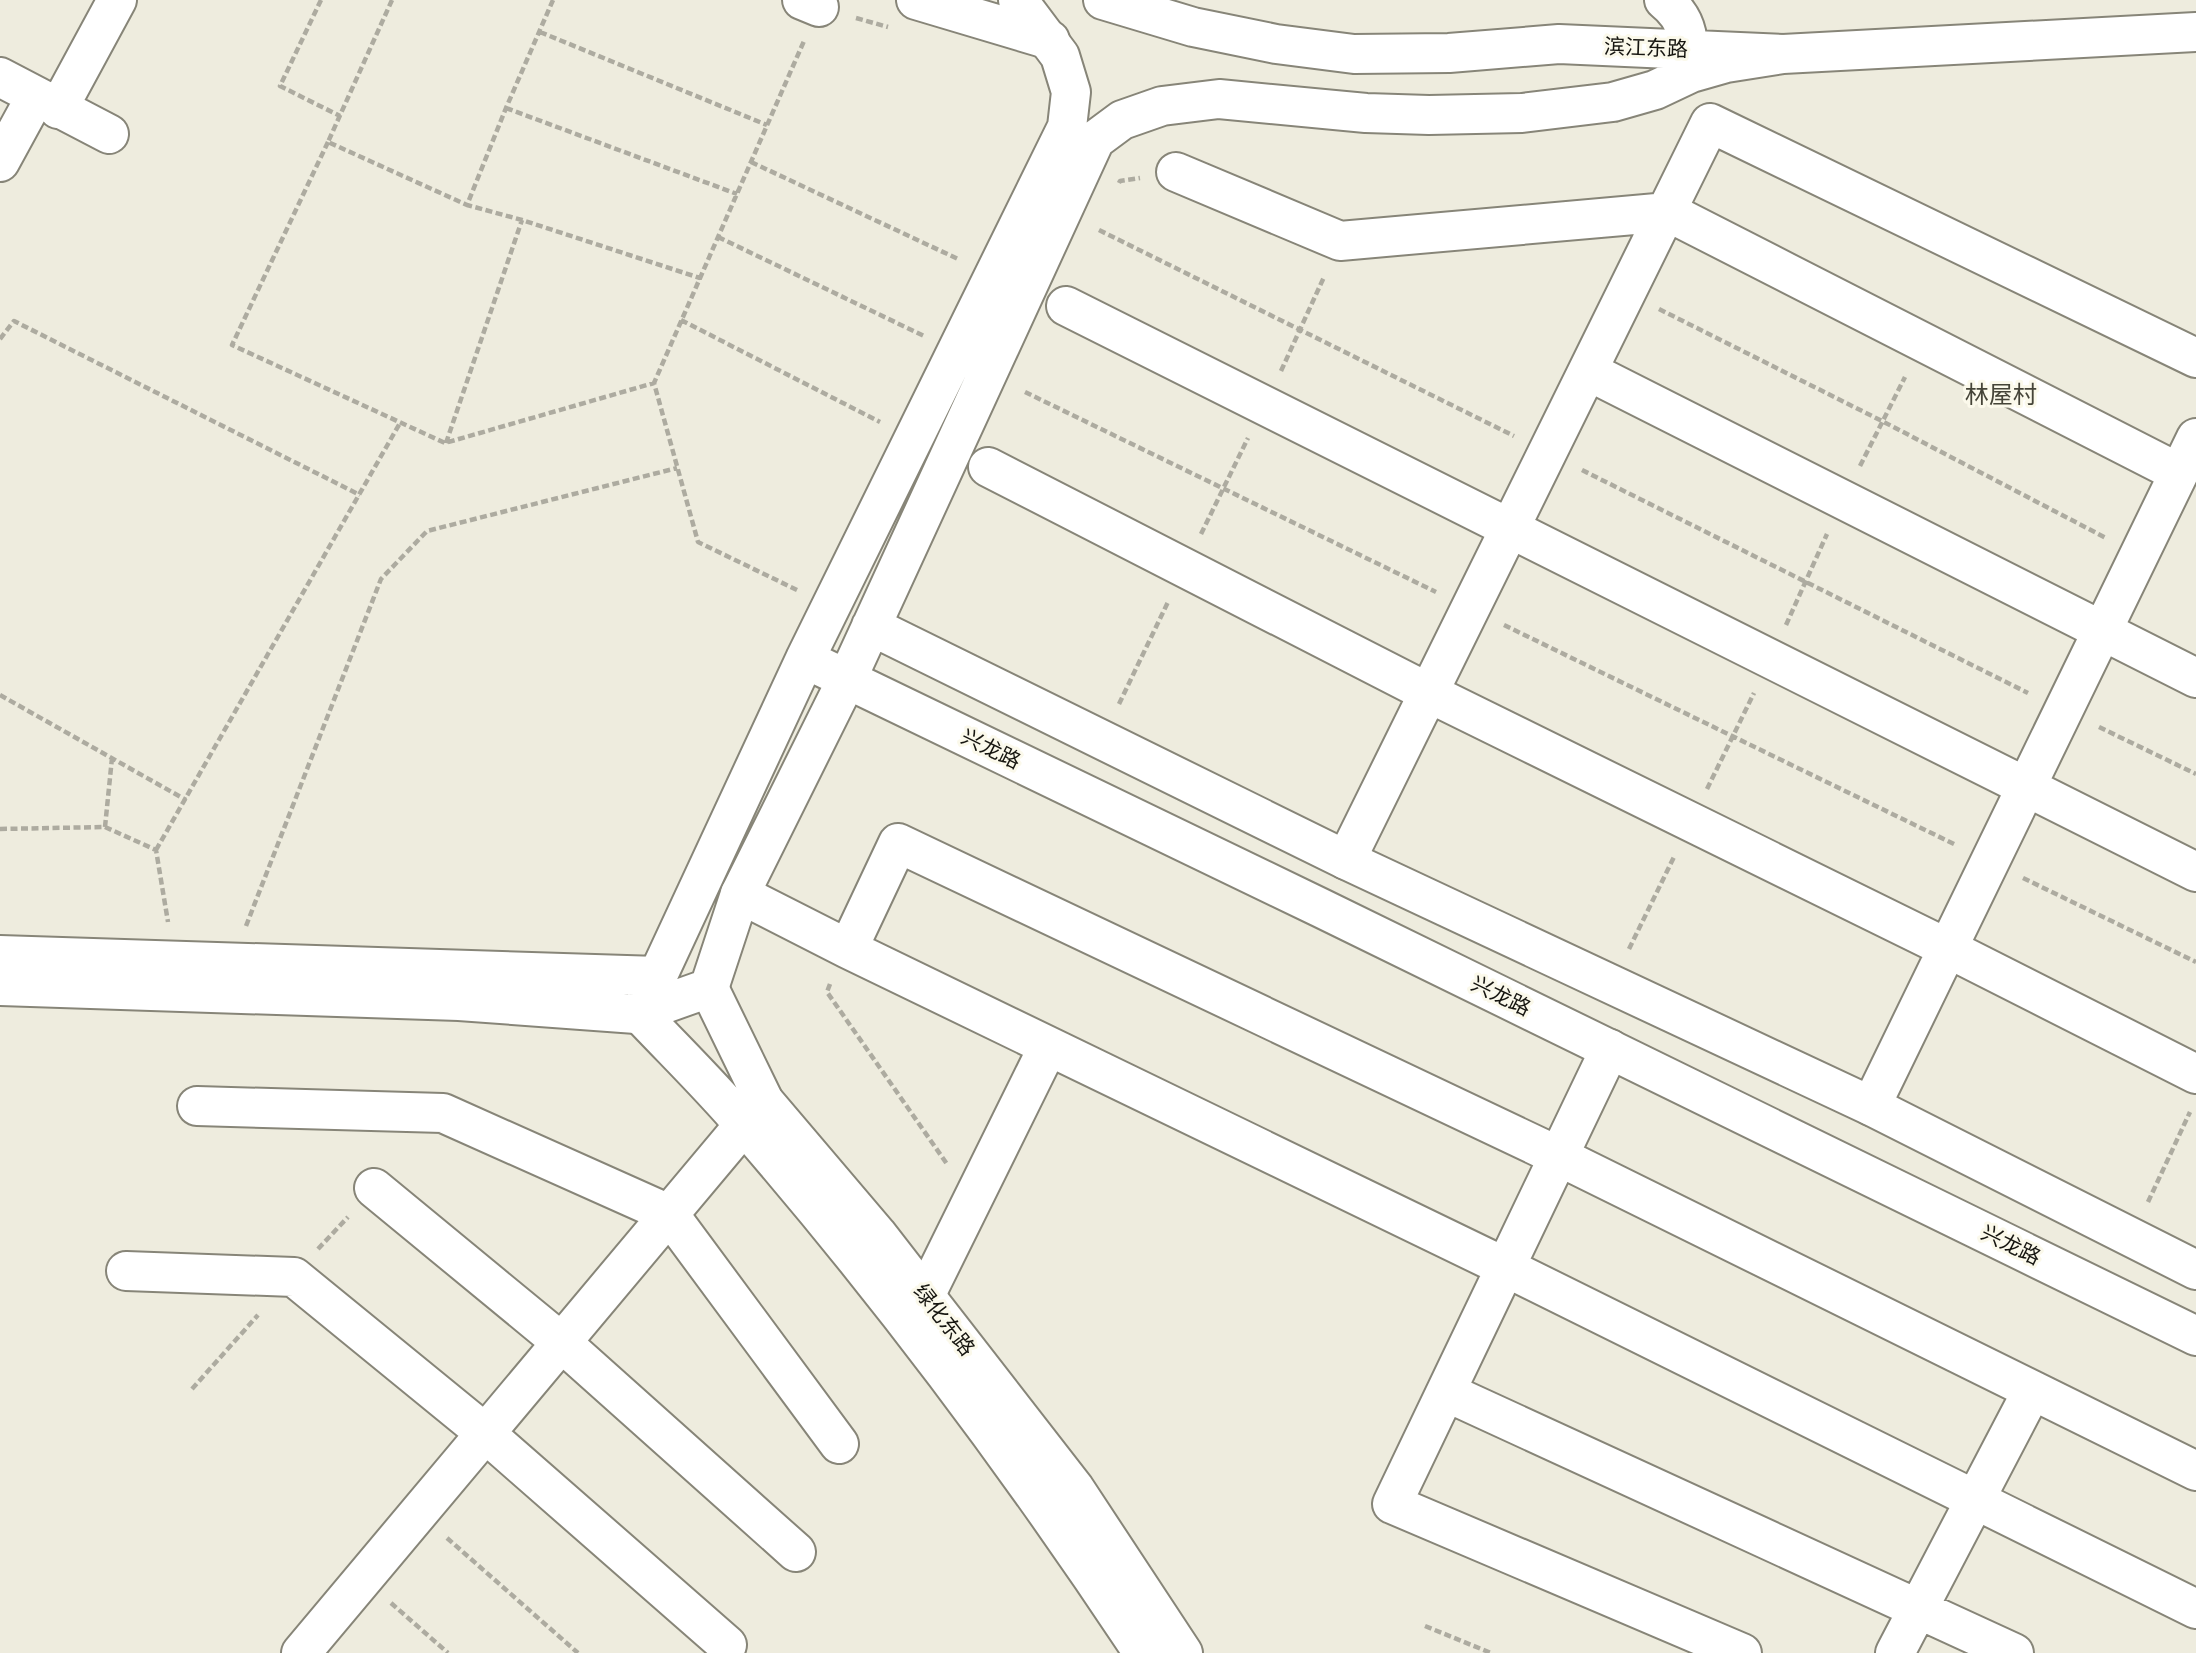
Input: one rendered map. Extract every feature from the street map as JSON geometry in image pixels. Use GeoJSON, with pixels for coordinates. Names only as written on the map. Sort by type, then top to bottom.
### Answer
{"type":"FeatureCollection","features":[{"type":"Feature","properties":{"kind":"street"},"geometry":{"type":"LineString","coordinates":[[0,162],[47,103],[117,0]]}},
{"type":"Feature","properties":{"kind":"street"},"geometry":{"type":"LineString","coordinates":[[640,1014],[805,659],[1067,127],[1071,92],[1060,56],[1018,0]]}},
{"type":"Feature","properties":{"kind":"street","name":"滨江东路"},"geometry":{"type":"LineString","coordinates":[[1103,0],[1193,27],[1276,44],[1354,54],[1449,53],[1559,44],[1783,54],[2196,32]]}},
{"type":"Feature","properties":{"kind":"street"},"geometry":{"type":"LineString","coordinates":[[1655,90],[1680,69],[1689,50],[1688,37],[1676,10],[1664,0]]}},
{"type":"Feature","properties":{"kind":"street"},"geometry":{"type":"LineString","coordinates":[[906,15],[1049,40]]}},
{"type":"Feature","properties":{"kind":"street"},"geometry":{"type":"LineString","coordinates":[[0,986],[459,1001],[640,1014],[709,988],[740,894],[847,679],[1095,140],[1122,120],[1162,106],[1219,99],[1366,113],[1430,116],[1522,113],[1613,102],[1655,90],[1692,73],[1783,54]]}},
{"type":"Feature","properties":{"kind":"street"},"geometry":{"type":"LineString","coordinates":[[0,77],[108,134]]}},
{"type":"Feature","properties":{"kind":"street"},"geometry":{"type":"LineString","coordinates":[[1346,860],[1710,123],[2196,358]]}},
{"type":"Feature","properties":{"kind":"street"},"geometry":{"type":"LineString","coordinates":[[1176,172],[1340,240],[1668,212],[2179,473]]}},
{"type":"Feature","properties":{"kind":"street"},"geometry":{"type":"LineString","coordinates":[[1066,306],[2196,872]]}},
{"type":"Feature","properties":{"kind":"street"},"geometry":{"type":"LineString","coordinates":[[1588,371],[2196,678]]}},
{"type":"Feature","properties":{"kind":"street"},"geometry":{"type":"LineString","coordinates":[[1871,1106],[2196,438]]}},
{"type":"Feature","properties":{"kind":"street"},"geometry":{"type":"LineString","coordinates":[[988,467],[1429,693],[2196,1074]]}},
{"type":"Feature","properties":{"kind":"street"},"geometry":{"type":"LineString","coordinates":[[871,626],[1346,860],[1871,1106],[2196,1270]]}},
{"type":"Feature","properties":{"kind":"street","name":"兴龙路"},"geometry":{"type":"LineString","coordinates":[[805,659],[2196,1336]]}},
{"type":"Feature","properties":{"kind":"street"},"geometry":{"type":"LineString","coordinates":[[848,949],[898,843],[1559,1156],[2196,1471]]}},
{"type":"Feature","properties":{"kind":"street"},"geometry":{"type":"LineString","coordinates":[[740,894],[1048,1047],[1505,1267],[2196,1609]]}},
{"type":"Feature","properties":{"kind":"street"},"geometry":{"type":"LineString","coordinates":[[0,955],[658,976]]}},
{"type":"Feature","properties":{"kind":"street","name":"绿化东路"},"geometry":{"type":"LineString","coordinates":[[709,988],[754,1112],[1084,1564],[1143,1653]]}},
{"type":"Feature","properties":{"kind":"street","name":"绿化东路"},"geometry":{"type":"LineString","coordinates":[[640,1014],[754,1112],[877,1234],[1075,1489],[1183,1653]]}},
{"type":"Feature","properties":{"kind":"street"},"geometry":{"type":"LineString","coordinates":[[925,1296],[1048,1047]]}},
{"type":"Feature","properties":{"kind":"street"},"geometry":{"type":"LineString","coordinates":[[1610,1049],[1392,1504],[1742,1653]]}},
{"type":"Feature","properties":{"kind":"street"},"geometry":{"type":"LineString","coordinates":[[197,1106],[443,1113],[669,1214],[839,1444]]}},
{"type":"Feature","properties":{"kind":"street"},"geometry":{"type":"LineString","coordinates":[[301,1653],[754,1112]]}},
{"type":"Feature","properties":{"kind":"street"},"geometry":{"type":"LineString","coordinates":[[374,1188],[561,1342],[796,1552]]}},
{"type":"Feature","properties":{"kind":"street"},"geometry":{"type":"LineString","coordinates":[[126,1271],[294,1277],[485,1433],[727,1645]]}},
{"type":"Feature","properties":{"kind":"street"},"geometry":{"type":"LineString","coordinates":[[1895,1653],[2032,1391]]}},
{"type":"Feature","properties":{"kind":"street"},"geometry":{"type":"LineString","coordinates":[[1446,1392],[2014,1653]]}},
{"type":"Feature","properties":{"kind":"path"},"geometry":{"type":"LineString","coordinates":[[321,0],[280,86],[340,116]]}},
{"type":"Feature","properties":{"kind":"path"},"geometry":{"type":"LineString","coordinates":[[393,0],[232,345],[445,443],[654,383]]}},
{"type":"Feature","properties":{"kind":"path"},"geometry":{"type":"LineString","coordinates":[[467,205],[553,0]]}},
{"type":"Feature","properties":{"kind":"path"},"geometry":{"type":"LineString","coordinates":[[797,591],[698,542],[654,383],[767,125],[810,4],[906,15]]}},
{"type":"Feature","properties":{"kind":"path"},"geometry":{"type":"LineString","coordinates":[[540,32],[767,125]]}},
{"type":"Feature","properties":{"kind":"path"},"geometry":{"type":"LineString","coordinates":[[506,108],[737,194]]}},
{"type":"Feature","properties":{"kind":"path"},"geometry":{"type":"LineString","coordinates":[[328,142],[467,205],[522,220],[700,278]]}},
{"type":"Feature","properties":{"kind":"path"},"geometry":{"type":"LineString","coordinates":[[751,162],[962,261]]}},
{"type":"Feature","properties":{"kind":"path"},"geometry":{"type":"LineString","coordinates":[[1115,193],[1121,181],[1176,172]]}},
{"type":"Feature","properties":{"kind":"path"},"geometry":{"type":"LineString","coordinates":[[1104,218],[1099,230],[2196,774]]}},
{"type":"Feature","properties":{"kind":"path"},"geometry":{"type":"LineString","coordinates":[[445,443],[522,220]]}},
{"type":"Feature","properties":{"kind":"path"},"geometry":{"type":"LineString","coordinates":[[718,237],[924,337]]}},
{"type":"Feature","properties":{"kind":"path"},"geometry":{"type":"LineString","coordinates":[[1102,740],[1301,331],[1340,240]]}},
{"type":"Feature","properties":{"kind":"path"},"geometry":{"type":"LineString","coordinates":[[1627,293],[1882,421],[2139,556]]}},
{"type":"Feature","properties":{"kind":"path"},"geometry":{"type":"LineString","coordinates":[[681,320],[881,423]]}},
{"type":"Feature","properties":{"kind":"path"},"geometry":{"type":"LineString","coordinates":[[0,340],[13,321],[360,495]]}},
{"type":"Feature","properties":{"kind":"path"},"geometry":{"type":"LineString","coordinates":[[1019,404],[1025,392],[2196,962]]}},
{"type":"Feature","properties":{"kind":"path"},"geometry":{"type":"LineString","coordinates":[[175,961],[156,850],[400,424]]}},
{"type":"Feature","properties":{"kind":"path"},"geometry":{"type":"LineString","coordinates":[[232,962],[381,579],[427,531],[677,468]]}},
{"type":"Feature","properties":{"kind":"path"},"geometry":{"type":"LineString","coordinates":[[0,695],[186,800]]}},
{"type":"Feature","properties":{"kind":"path"},"geometry":{"type":"LineString","coordinates":[[105,827],[112,758]]}},
{"type":"Feature","properties":{"kind":"path"},"geometry":{"type":"LineString","coordinates":[[0,829],[105,827],[156,850]]}},
{"type":"Feature","properties":{"kind":"path"},"geometry":{"type":"LineString","coordinates":[[848,949],[827,992],[972,1200]]}},
{"type":"Feature","properties":{"kind":"path"},"geometry":{"type":"LineString","coordinates":[[2132,1238],[2196,1100]]}},
{"type":"Feature","properties":{"kind":"path"},"geometry":{"type":"LineString","coordinates":[[418,1513],[578,1653]]}},
{"type":"Feature","properties":{"kind":"path"},"geometry":{"type":"LineString","coordinates":[[363,1578],[448,1653]]}},
{"type":"Feature","properties":{"kind":"path"},"geometry":{"type":"LineString","coordinates":[[1425,1626],[1491,1653]]}},
{"type":"Feature","properties":{"kind":"district","name":"林屋村"},"geometry":{"type":"Point","coordinates":[2001,395]}}]}
